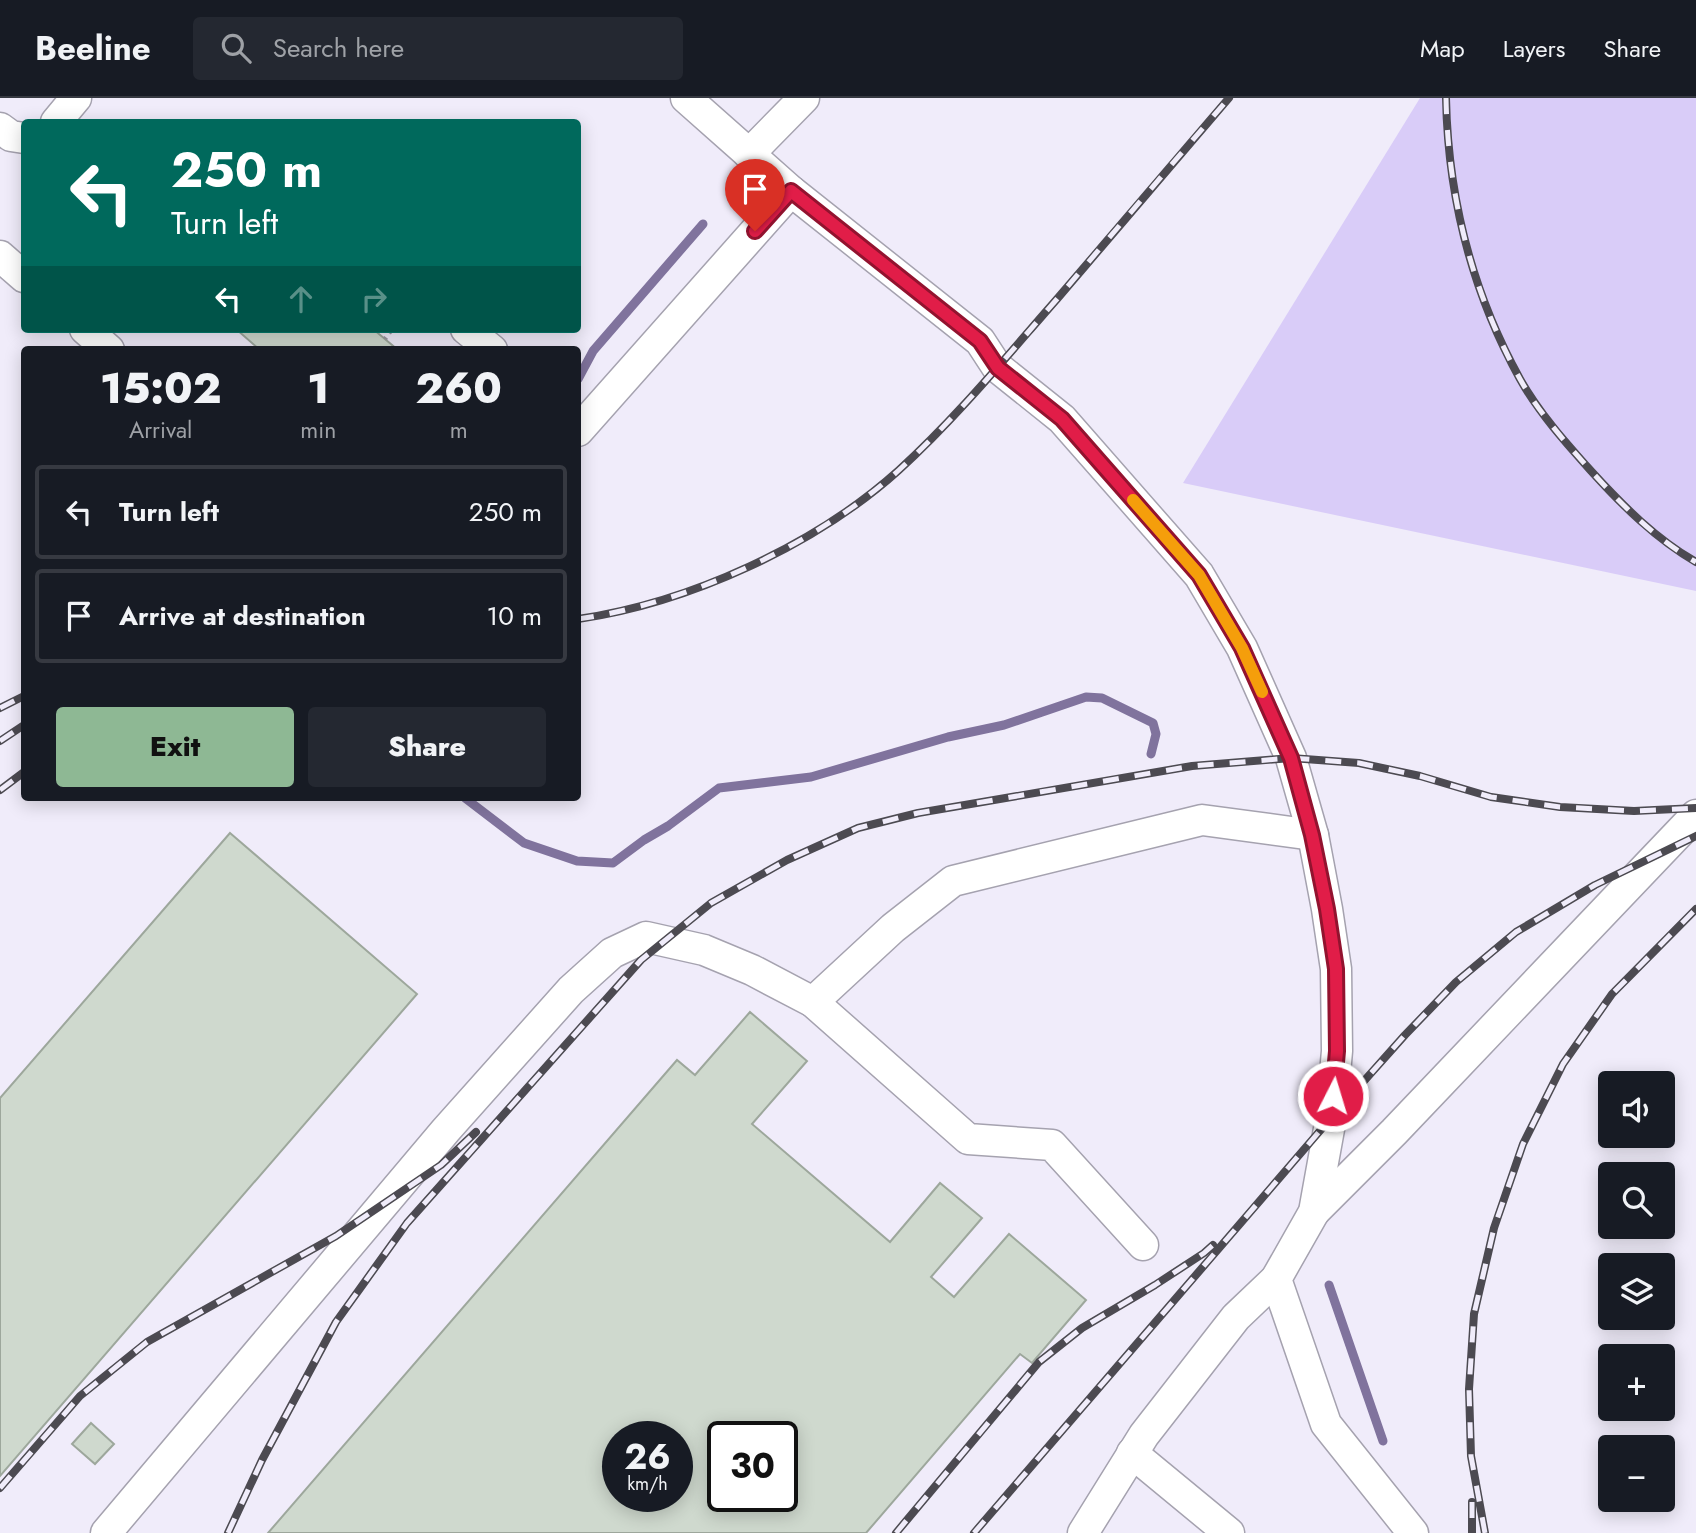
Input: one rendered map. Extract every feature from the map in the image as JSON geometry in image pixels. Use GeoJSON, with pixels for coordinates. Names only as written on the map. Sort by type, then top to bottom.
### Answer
{"type":"FeatureCollection","features":[{"type":"Feature","properties":{"kind":"street"},"geometry":{"type":"LineString","coordinates":[[58,119],[76,98]]}},
{"type":"Feature","properties":{"kind":"street"},"geometry":{"type":"LineString","coordinates":[[686,98],[791,191],[980,341],[998,368],[1062,419],[1199,575],[1242,648],[1291,758],[1312,835],[1336,969],[1337,1051],[1331,1118],[1314,1212]]}},
{"type":"Feature","properties":{"kind":"street"},"geometry":{"type":"LineString","coordinates":[[749,154],[804,98]]}},
{"type":"Feature","properties":{"kind":"street"},"geometry":{"type":"LineString","coordinates":[[0,128],[11,136],[21,138]]}},
{"type":"Feature","properties":{"kind":"street"},"geometry":{"type":"LineString","coordinates":[[581,428],[791,191]]}},
{"type":"Feature","properties":{"kind":"street"},"geometry":{"type":"LineString","coordinates":[[0,256],[21,274]]}},
{"type":"Feature","properties":{"kind":"street"},"geometry":{"type":"LineString","coordinates":[[90,333],[104,346]]}},
{"type":"Feature","properties":{"kind":"street"},"geometry":{"type":"LineString","coordinates":[[471,333],[487,346]]}},
{"type":"Feature","properties":{"kind":"street"},"geometry":{"type":"LineString","coordinates":[[1089,1530],[1144,1435],[1236,1317],[1276,1279],[1314,1212],[1404,1122],[1696,815]]}},
{"type":"Feature","properties":{"kind":"street"},"geometry":{"type":"LineString","coordinates":[[813,1002],[893,928],[953,881],[1202,820],[1312,835]]}},
{"type":"Feature","properties":{"kind":"street"},"geometry":{"type":"LineString","coordinates":[[106,1533],[446,1130],[571,990],[612,953],[646,937],[704,950],[752,970],[813,1002],[968,1139],[1052,1145],[1143,1245]]}},
{"type":"Feature","properties":{"kind":"street"},"geometry":{"type":"LineString","coordinates":[[1276,1279],[1326,1423],[1413,1533]]}},
{"type":"Feature","properties":{"kind":"street"},"geometry":{"type":"LineString","coordinates":[[1132,1453],[1229,1533]]}},
{"type":"Feature","properties":{"kind":"path"},"geometry":{"type":"LineString","coordinates":[[385,339],[389,333]]}},
{"type":"Feature","properties":{"kind":"shaded area"},"geometry":{"type":"Polygon","coordinates":[[[1420,98],[1696,98],[1696,591],[1183,483],[1420,98]]]}},
{"type":"Feature","properties":{"kind":"building"},"geometry":{"type":"Polygon","coordinates":[[[241,333],[378,333],[393,346],[255,346],[241,333]]]}},
{"type":"Feature","properties":{"kind":"building"},"geometry":{"type":"Polygon","coordinates":[[[230,833],[417,994],[0,1476],[0,1098],[230,833]]]}},
{"type":"Feature","properties":{"kind":"building"},"geometry":{"type":"Polygon","coordinates":[[[750,1012],[807,1061],[752,1124],[890,1242],[940,1183],[982,1218],[931,1277],[954,1297],[1009,1234],[1086,1300],[1032,1363],[1020,1354],[866,1533],[268,1533],[677,1060],[695,1075],[750,1012]]]}},
{"type":"Feature","properties":{"kind":"building"},"geometry":{"type":"Polygon","coordinates":[[[91,1423],[114,1444],[95,1464],[72,1444],[91,1423]]]}},
{"type":"Feature","properties":{"kind":"waterway"},"geometry":{"type":"LineString","coordinates":[[581,373],[593,351],[703,224]]}},
{"type":"Feature","properties":{"kind":"waterway"},"geometry":{"type":"LineString","coordinates":[[469,801],[524,843],[577,861],[613,863],[719,788],[811,777],[948,737],[1004,725],[1086,697],[1102,698],[1153,723],[1156,734],[1151,754]]}},
{"type":"Feature","properties":{"kind":"waterway"},"geometry":{"type":"LineString","coordinates":[[1329,1285],[1383,1441]]}},
{"type":"Feature","properties":{"kind":"railway"},"geometry":{"type":"LineString","coordinates":[[581,618],[663,600],[749,567],[829,523],[866,497],[920,450],[981,386],[1229,98]]}},
{"type":"Feature","properties":{"kind":"railway"},"geometry":{"type":"LineString","coordinates":[[1446,98],[1452,171],[1466,243],[1488,312],[1520,379],[1553,427],[1616,497],[1654,532],[1696,562]]}},
{"type":"Feature","properties":{"kind":"railway"},"geometry":{"type":"LineString","coordinates":[[0,708],[21,698]]}},
{"type":"Feature","properties":{"kind":"railway"},"geometry":{"type":"LineString","coordinates":[[0,741],[21,727]]}},
{"type":"Feature","properties":{"kind":"railway"},"geometry":{"type":"LineString","coordinates":[[228,1533],[262,1460],[336,1322],[407,1223],[641,960],[711,903],[787,860],[858,828],[918,813],[1192,766],[1291,758],[1359,763],[1420,776],[1491,797],[1560,807],[1634,811],[1696,808]]}},
{"type":"Feature","properties":{"kind":"railway"},"geometry":{"type":"LineString","coordinates":[[0,790],[21,774]]}},
{"type":"Feature","properties":{"kind":"railway"},"geometry":{"type":"LineString","coordinates":[[974,1533],[1331,1118],[1456,982],[1516,932],[1595,885],[1696,836]]}},
{"type":"Feature","properties":{"kind":"railway"},"geometry":{"type":"LineString","coordinates":[[1485,1533],[1471,1456],[1469,1389],[1474,1314],[1494,1228],[1523,1144],[1563,1064],[1612,994],[1696,909]]}},
{"type":"Feature","properties":{"kind":"railway"},"geometry":{"type":"LineString","coordinates":[[0,1488],[80,1396],[147,1342],[336,1236],[441,1165],[476,1132]]}},
{"type":"Feature","properties":{"kind":"railway"},"geometry":{"type":"LineString","coordinates":[[896,1533],[1039,1362],[1082,1328],[1155,1285],[1213,1245]]}},
{"type":"Feature","properties":{"kind":"railway"},"geometry":{"type":"LineString","coordinates":[[1472,1502],[1472,1533]]}},
{"type":"Feature","properties":{"kind":"slow traffic"},"geometry":{"type":"LineString","coordinates":[[1133,500],[1199,575],[1242,648],[1262,692]]}},
{"type":"Feature","properties":{"kind":"route"},"geometry":{"type":"LineString","coordinates":[[755,231],[791,191],[980,341],[998,368],[1062,419],[1199,575],[1242,648],[1291,758],[1312,835],[1336,969],[1337,1051],[1333,1096]]}}]}
